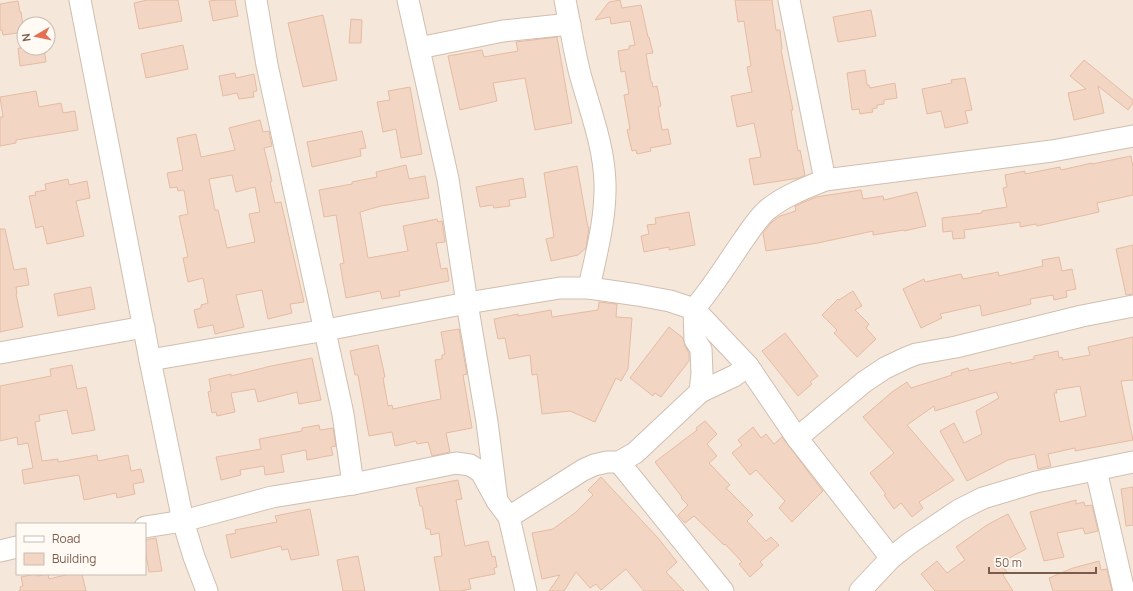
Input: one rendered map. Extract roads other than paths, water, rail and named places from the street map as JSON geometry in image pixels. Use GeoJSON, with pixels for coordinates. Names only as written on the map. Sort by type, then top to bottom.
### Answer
{"type":"FeatureCollection","features":[{"type":"Feature","properties":{"kind":"street"},"geometry":{"type":"LineString","coordinates":[[80,0],[183,521],[194,557],[207,591]]}},
{"type":"Feature","properties":{"kind":"street"},"geometry":{"type":"LineString","coordinates":[[256,0],[267,65],[344,414],[353,484]]}},
{"type":"Feature","properties":{"kind":"street"},"geometry":{"type":"LineString","coordinates":[[408,0],[448,179],[466,303],[503,509],[526,591]]}},
{"type":"Feature","properties":{"kind":"street"},"geometry":{"type":"LineString","coordinates":[[566,0],[579,73],[603,159],[605,183],[600,238],[589,288]]}},
{"type":"Feature","properties":{"kind":"street"},"geometry":{"type":"LineString","coordinates":[[789,0],[825,180]]}},
{"type":"Feature","properties":{"kind":"street"},"geometry":{"type":"LineString","coordinates":[[419,48],[503,31],[570,24]]}},
{"type":"Feature","properties":{"kind":"street"},"geometry":{"type":"LineString","coordinates":[[700,392],[702,374],[701,349],[695,340],[694,309],[708,294],[762,214],[780,200],[825,180],[1052,151],[1133,136]]}},
{"type":"Feature","properties":{"kind":"street"},"geometry":{"type":"LineString","coordinates":[[150,360],[326,330],[466,303],[560,288],[589,288],[638,294],[670,301],[694,309],[748,366],[797,438],[891,558]]}},
{"type":"Feature","properties":{"kind":"street"},"geometry":{"type":"LineString","coordinates":[[797,438],[875,374],[916,354],[956,347],[1082,316],[1133,306]]}},
{"type":"Feature","properties":{"kind":"street"},"geometry":{"type":"LineString","coordinates":[[0,353],[144,328]]}},
{"type":"Feature","properties":{"kind":"street"},"geometry":{"type":"LineString","coordinates":[[503,509],[594,465],[607,462],[619,462],[635,453],[700,392],[734,376],[748,366]]}},
{"type":"Feature","properties":{"kind":"street"},"geometry":{"type":"LineString","coordinates":[[619,462],[723,591]]}},
{"type":"Feature","properties":{"kind":"street"},"geometry":{"type":"LineString","coordinates":[[860,591],[891,558],[910,543],[959,510],[983,498],[1036,482],[1133,462]]}},
{"type":"Feature","properties":{"kind":"street"},"geometry":{"type":"LineString","coordinates":[[146,527],[183,521],[272,496],[353,484],[456,463],[470,465],[481,472],[503,509]]}},
{"type":"Feature","properties":{"kind":"street"},"geometry":{"type":"LineString","coordinates":[[1096,470],[1124,591]]}},
{"type":"Feature","properties":{"kind":"street"},"geometry":{"type":"LineString","coordinates":[[0,551],[16,547]]}}]}
